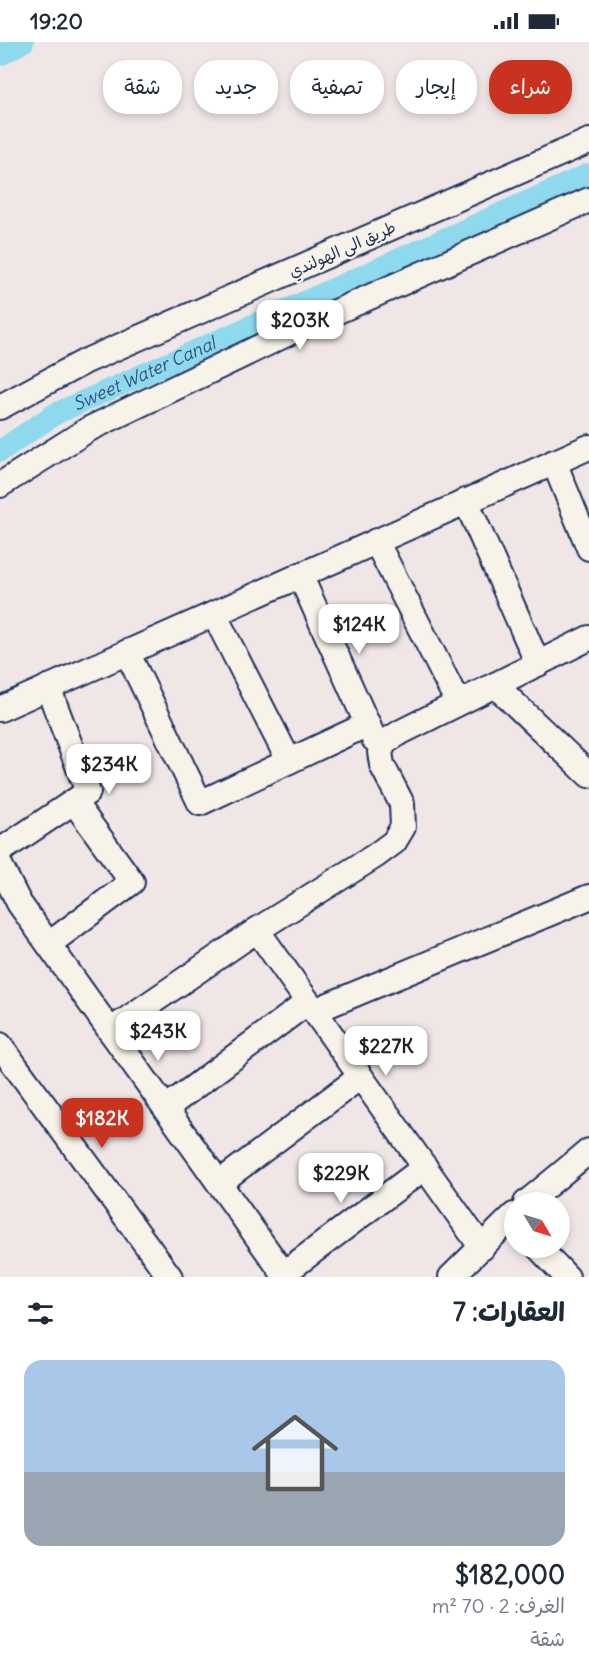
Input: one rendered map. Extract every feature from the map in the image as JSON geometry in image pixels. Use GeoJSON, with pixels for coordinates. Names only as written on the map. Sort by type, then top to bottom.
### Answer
{"type":"FeatureCollection","features":[{"type":"Feature","properties":{"kind":"street","name":"طريق الى الهولندي"},"geometry":{"type":"LineString","coordinates":[[0,407],[86,361],[589,141]]}},
{"type":"Feature","properties":{"kind":"street"},"geometry":{"type":"LineString","coordinates":[[0,485],[89,429],[295,330],[589,200]]}},
{"type":"Feature","properties":{"kind":"street"},"geometry":{"type":"LineString","coordinates":[[0,709],[589,447]]}},
{"type":"Feature","properties":{"kind":"street"},"geometry":{"type":"LineString","coordinates":[[554,462],[589,548]]}},
{"type":"Feature","properties":{"kind":"street"},"geometry":{"type":"LineString","coordinates":[[466,501],[538,664]]}},
{"type":"Feature","properties":{"kind":"street"},"geometry":{"type":"LineString","coordinates":[[376,542],[458,703]]}},
{"type":"Feature","properties":{"kind":"street"},"geometry":{"type":"LineString","coordinates":[[110,1031],[257,930],[375,856],[394,842],[403,827],[402,804],[382,765],[380,752],[368,724],[300,575]]}},
{"type":"Feature","properties":{"kind":"street"},"geometry":{"type":"LineString","coordinates":[[214,614],[289,761]]}},
{"type":"Feature","properties":{"kind":"street"},"geometry":{"type":"LineString","coordinates":[[380,752],[385,742],[400,732],[589,638]]}},
{"type":"Feature","properties":{"kind":"street"},"geometry":{"type":"LineString","coordinates":[[127,652],[200,803],[368,724]]}},
{"type":"Feature","properties":{"kind":"street"},"geometry":{"type":"LineString","coordinates":[[495,685],[589,775]]}},
{"type":"Feature","properties":{"kind":"street"},"geometry":{"type":"LineString","coordinates":[[0,852],[88,792],[48,687]]}},
{"type":"Feature","properties":{"kind":"street"},"geometry":{"type":"LineString","coordinates":[[49,944],[132,882],[74,802]]}},
{"type":"Feature","properties":{"kind":"street"},"geometry":{"type":"LineString","coordinates":[[0,865],[20,903],[285,1275],[425,1167]]}},
{"type":"Feature","properties":{"kind":"street"},"geometry":{"type":"LineString","coordinates":[[165,1108],[311,1007],[589,897]]}},
{"type":"Feature","properties":{"kind":"street"},"geometry":{"type":"LineString","coordinates":[[257,930],[482,1248]]}},
{"type":"Feature","properties":{"kind":"street"},"geometry":{"type":"LineString","coordinates":[[0,1045],[171,1277]]}},
{"type":"Feature","properties":{"kind":"street"},"geometry":{"type":"LineString","coordinates":[[219,1183],[360,1077]]}},
{"type":"Feature","properties":{"kind":"street"},"geometry":{"type":"LineString","coordinates":[[542,1192],[589,1151]]}},
{"type":"Feature","properties":{"kind":"street"},"geometry":{"type":"LineString","coordinates":[[451,1277],[504,1227]]}},
{"type":"Feature","properties":{"kind":"street"},"geometry":{"type":"LineString","coordinates":[[549,1258],[567,1277]]}},
{"type":"Feature","properties":{"kind":"waterway"},"geometry":{"type":"LineString","coordinates":[[0,55],[23,42]]}},
{"type":"Feature","properties":{"kind":"waterway","name":"Sweet Water Canal"},"geometry":{"type":"LineString","coordinates":[[0,451],[55,414],[589,174]]}}]}
